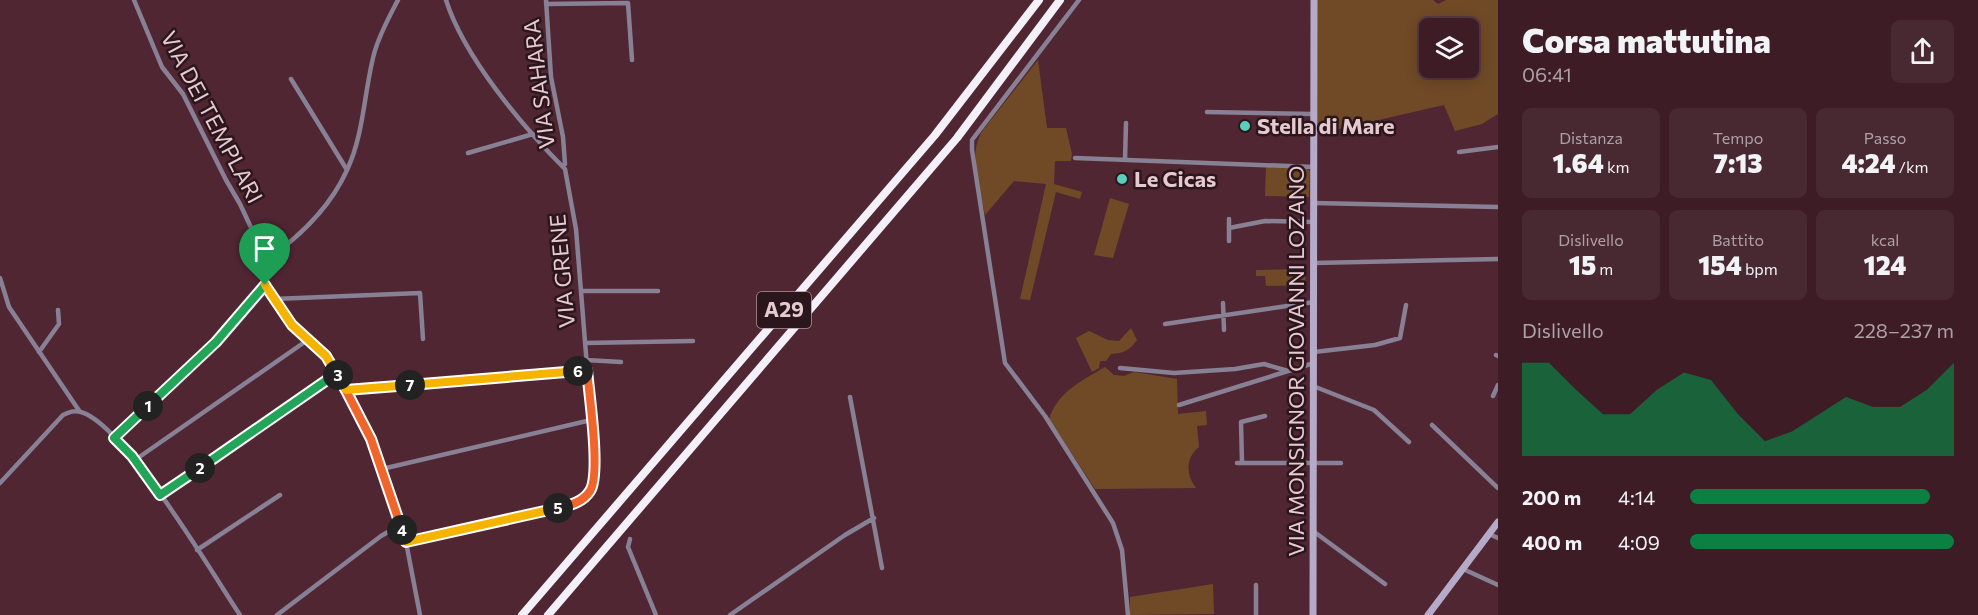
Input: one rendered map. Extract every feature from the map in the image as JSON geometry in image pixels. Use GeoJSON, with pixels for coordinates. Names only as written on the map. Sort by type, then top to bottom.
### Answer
{"type":"FeatureCollection","features":[{"type":"Feature","properties":{"kind":"highway","name":"A29"},"geometry":{"type":"LineString","coordinates":[[522,615],[935,135],[1039,0]]}},
{"type":"Feature","properties":{"kind":"highway","name":"A29"},"geometry":{"type":"LineString","coordinates":[[548,615],[957,138],[1060,0]]}},
{"type":"Feature","properties":{"kind":"main road","name":"VIA MONSIGNOR GIOVANNI LOZANO"},"geometry":{"type":"LineString","coordinates":[[1313,615],[1314,0]]}},
{"type":"Feature","properties":{"kind":"main road"},"geometry":{"type":"LineString","coordinates":[[1428,615],[1498,522]]}},
{"type":"Feature","properties":{"kind":"street","name":"VIA DEI TEMPLARI"},"geometry":{"type":"LineString","coordinates":[[134,0],[162,67],[183,94],[255,236],[265,285]]}},
{"type":"Feature","properties":{"kind":"street"},"geometry":{"type":"LineString","coordinates":[[262,263],[303,230],[318,213],[347,170],[363,112],[374,55],[398,0]]}},
{"type":"Feature","properties":{"kind":"street","name":"VIA GRENE"},"geometry":{"type":"LineString","coordinates":[[406,542],[574,504],[585,498],[596,479],[581,291],[569,182],[565,169],[532,134],[473,53],[446,0]]}},
{"type":"Feature","properties":{"kind":"street"},"geometry":{"type":"LineString","coordinates":[[1079,0],[972,140],[1005,363],[1010,374],[1045,416],[1113,523],[1122,550],[1128,615]]}},
{"type":"Feature","properties":{"kind":"street"},"geometry":{"type":"LineString","coordinates":[[546,2],[628,3],[632,60]]}},
{"type":"Feature","properties":{"kind":"street","name":"VIA SAHARA"},"geometry":{"type":"LineString","coordinates":[[546,2],[551,77],[563,137],[565,164]]}},
{"type":"Feature","properties":{"kind":"street"},"geometry":{"type":"LineString","coordinates":[[291,79],[347,170]]}},
{"type":"Feature","properties":{"kind":"street"},"geometry":{"type":"LineString","coordinates":[[1207,112],[1314,110]]}},
{"type":"Feature","properties":{"kind":"street"},"geometry":{"type":"LineString","coordinates":[[1125,160],[1126,123]]}},
{"type":"Feature","properties":{"kind":"street"},"geometry":{"type":"LineString","coordinates":[[468,153],[532,134]]}},
{"type":"Feature","properties":{"kind":"street"},"geometry":{"type":"LineString","coordinates":[[1459,152],[1498,147]]}},
{"type":"Feature","properties":{"kind":"street"},"geometry":{"type":"LineString","coordinates":[[1075,158],[1314,167]]}},
{"type":"Feature","properties":{"kind":"street"},"geometry":{"type":"LineString","coordinates":[[1314,203],[1498,207]]}},
{"type":"Feature","properties":{"kind":"street"},"geometry":{"type":"LineString","coordinates":[[1229,219],[1229,241]]}},
{"type":"Feature","properties":{"kind":"street"},"geometry":{"type":"LineString","coordinates":[[1229,228],[1265,221],[1314,222]]}},
{"type":"Feature","properties":{"kind":"street"},"geometry":{"type":"LineString","coordinates":[[1314,264],[1498,259]]}},
{"type":"Feature","properties":{"kind":"street"},"geometry":{"type":"LineString","coordinates":[[0,278],[9,307],[80,412]]}},
{"type":"Feature","properties":{"kind":"street"},"geometry":{"type":"LineString","coordinates":[[114,438],[200,358],[265,285],[292,325],[309,339],[337,373],[371,439],[406,542],[420,615]]}},
{"type":"Feature","properties":{"kind":"street"},"geometry":{"type":"LineString","coordinates":[[581,291],[658,291]]}},
{"type":"Feature","properties":{"kind":"street"},"geometry":{"type":"LineString","coordinates":[[274,299],[420,293],[423,339]]}},
{"type":"Feature","properties":{"kind":"street"},"geometry":{"type":"LineString","coordinates":[[1165,324],[1314,302]]}},
{"type":"Feature","properties":{"kind":"street"},"geometry":{"type":"LineString","coordinates":[[1223,303],[1224,330]]}},
{"type":"Feature","properties":{"kind":"street"},"geometry":{"type":"LineString","coordinates":[[1314,352],[1375,345],[1400,338],[1406,304]]}},
{"type":"Feature","properties":{"kind":"street"},"geometry":{"type":"LineString","coordinates":[[39,352],[59,324],[58,310]]}},
{"type":"Feature","properties":{"kind":"street"},"geometry":{"type":"LineString","coordinates":[[135,460],[309,339]]}},
{"type":"Feature","properties":{"kind":"street"},"geometry":{"type":"LineString","coordinates":[[585,343],[693,341]]}},
{"type":"Feature","properties":{"kind":"street"},"geometry":{"type":"LineString","coordinates":[[586,360],[621,362]]}},
{"type":"Feature","properties":{"kind":"street"},"geometry":{"type":"LineString","coordinates":[[1179,405],[1314,363]]}},
{"type":"Feature","properties":{"kind":"street"},"geometry":{"type":"LineString","coordinates":[[1120,368],[1174,373],[1235,369],[1264,364],[1288,371]]}},
{"type":"Feature","properties":{"kind":"street"},"geometry":{"type":"LineString","coordinates":[[346,390],[587,370]]}},
{"type":"Feature","properties":{"kind":"street"},"geometry":{"type":"LineString","coordinates":[[160,495],[337,373]]}},
{"type":"Feature","properties":{"kind":"street"},"geometry":{"type":"LineString","coordinates":[[1493,396],[1498,385]]}},
{"type":"Feature","properties":{"kind":"street"},"geometry":{"type":"LineString","coordinates":[[1314,386],[1374,410],[1409,442]]}},
{"type":"Feature","properties":{"kind":"street"},"geometry":{"type":"LineString","coordinates":[[850,397],[882,568]]}},
{"type":"Feature","properties":{"kind":"street"},"geometry":{"type":"LineString","coordinates":[[0,483],[63,415],[72,411],[91,417],[135,460],[240,615]]}},
{"type":"Feature","properties":{"kind":"street"},"geometry":{"type":"LineString","coordinates":[[1265,416],[1241,422],[1239,463],[1341,463]]}},
{"type":"Feature","properties":{"kind":"street"},"geometry":{"type":"LineString","coordinates":[[382,469],[591,420]]}},
{"type":"Feature","properties":{"kind":"street"},"geometry":{"type":"LineString","coordinates":[[1432,425],[1498,488]]}},
{"type":"Feature","properties":{"kind":"street"},"geometry":{"type":"LineString","coordinates":[[197,550],[280,495]]}},
{"type":"Feature","properties":{"kind":"street"},"geometry":{"type":"LineString","coordinates":[[730,615],[845,535],[874,518]]}},
{"type":"Feature","properties":{"kind":"street"},"geometry":{"type":"LineString","coordinates":[[277,615],[381,536],[400,525]]}},
{"type":"Feature","properties":{"kind":"street"},"geometry":{"type":"LineString","coordinates":[[1313,531],[1385,584]]}},
{"type":"Feature","properties":{"kind":"street"},"geometry":{"type":"LineString","coordinates":[[1489,534],[1498,538]]}},
{"type":"Feature","properties":{"kind":"street"},"geometry":{"type":"LineString","coordinates":[[630,540],[628,548],[656,615]]}},
{"type":"Feature","properties":{"kind":"street"},"geometry":{"type":"LineString","coordinates":[[1463,569],[1498,585]]}},
{"type":"Feature","properties":{"kind":"street"},"geometry":{"type":"LineString","coordinates":[[1256,585],[1256,615]]}},
{"type":"Feature","properties":{"kind":"shaded area"},"geometry":{"type":"Polygon","coordinates":[[[1317,0],[1433,0],[1438,4],[1446,0],[1498,0],[1498,114],[1482,124],[1455,131],[1444,105],[1317,134],[1317,0]]]}},
{"type":"Feature","properties":{"kind":"shaded area"},"geometry":{"type":"Polygon","coordinates":[[[1038,60],[1047,128],[1066,128],[1072,154],[1071,161],[1055,161],[1054,184],[1082,192],[1080,199],[1056,192],[1030,300],[1020,299],[1046,184],[1014,181],[985,215],[975,160],[978,139],[983,130],[1038,60]]]}},
{"type":"Feature","properties":{"kind":"shaded area"},"geometry":{"type":"Polygon","coordinates":[[[1266,167],[1306,168],[1310,171],[1309,197],[1265,196],[1266,167]]]}},
{"type":"Feature","properties":{"kind":"shaded area"},"geometry":{"type":"Polygon","coordinates":[[[1110,198],[1129,204],[1113,258],[1094,255],[1110,198]]]}},
{"type":"Feature","properties":{"kind":"shaded area"},"geometry":{"type":"Polygon","coordinates":[[[1305,269],[1306,285],[1266,286],[1265,276],[1256,276],[1256,270],[1305,269]]]}},
{"type":"Feature","properties":{"kind":"shaded area"},"geometry":{"type":"Polygon","coordinates":[[[1131,328],[1137,340],[1134,344],[1126,351],[1111,354],[1106,361],[1100,361],[1099,368],[1092,372],[1076,338],[1089,331],[1108,340],[1119,341],[1131,328]]]}},
{"type":"Feature","properties":{"kind":"shaded area"},"geometry":{"type":"Polygon","coordinates":[[[1105,367],[1114,375],[1124,376],[1134,372],[1177,379],[1178,414],[1206,411],[1207,425],[1197,426],[1199,447],[1188,466],[1192,483],[1196,488],[1095,489],[1049,419],[1058,401],[1065,394],[1105,367]]]}},
{"type":"Feature","properties":{"kind":"shaded area"},"geometry":{"type":"Polygon","coordinates":[[[1213,584],[1214,614],[1130,615],[1130,597],[1213,584]]]}},
{"type":"Feature","properties":{"kind":"place","name":"Stella di Mare"},"geometry":{"type":"Point","coordinates":[1245,126]}},
{"type":"Feature","properties":{"kind":"place","name":"Le Cicas"},"geometry":{"type":"Point","coordinates":[1122,179]}},
{"type":"Feature","properties":{"kind":"route"},"geometry":{"type":"LineString","coordinates":[[265,285],[200,358],[114,438],[132,456],[160,495],[337,373],[371,439],[406,542],[574,504],[585,498],[592,489],[596,479],[587,370],[346,390],[337,373],[326,356],[292,325],[265,285]]}}]}
